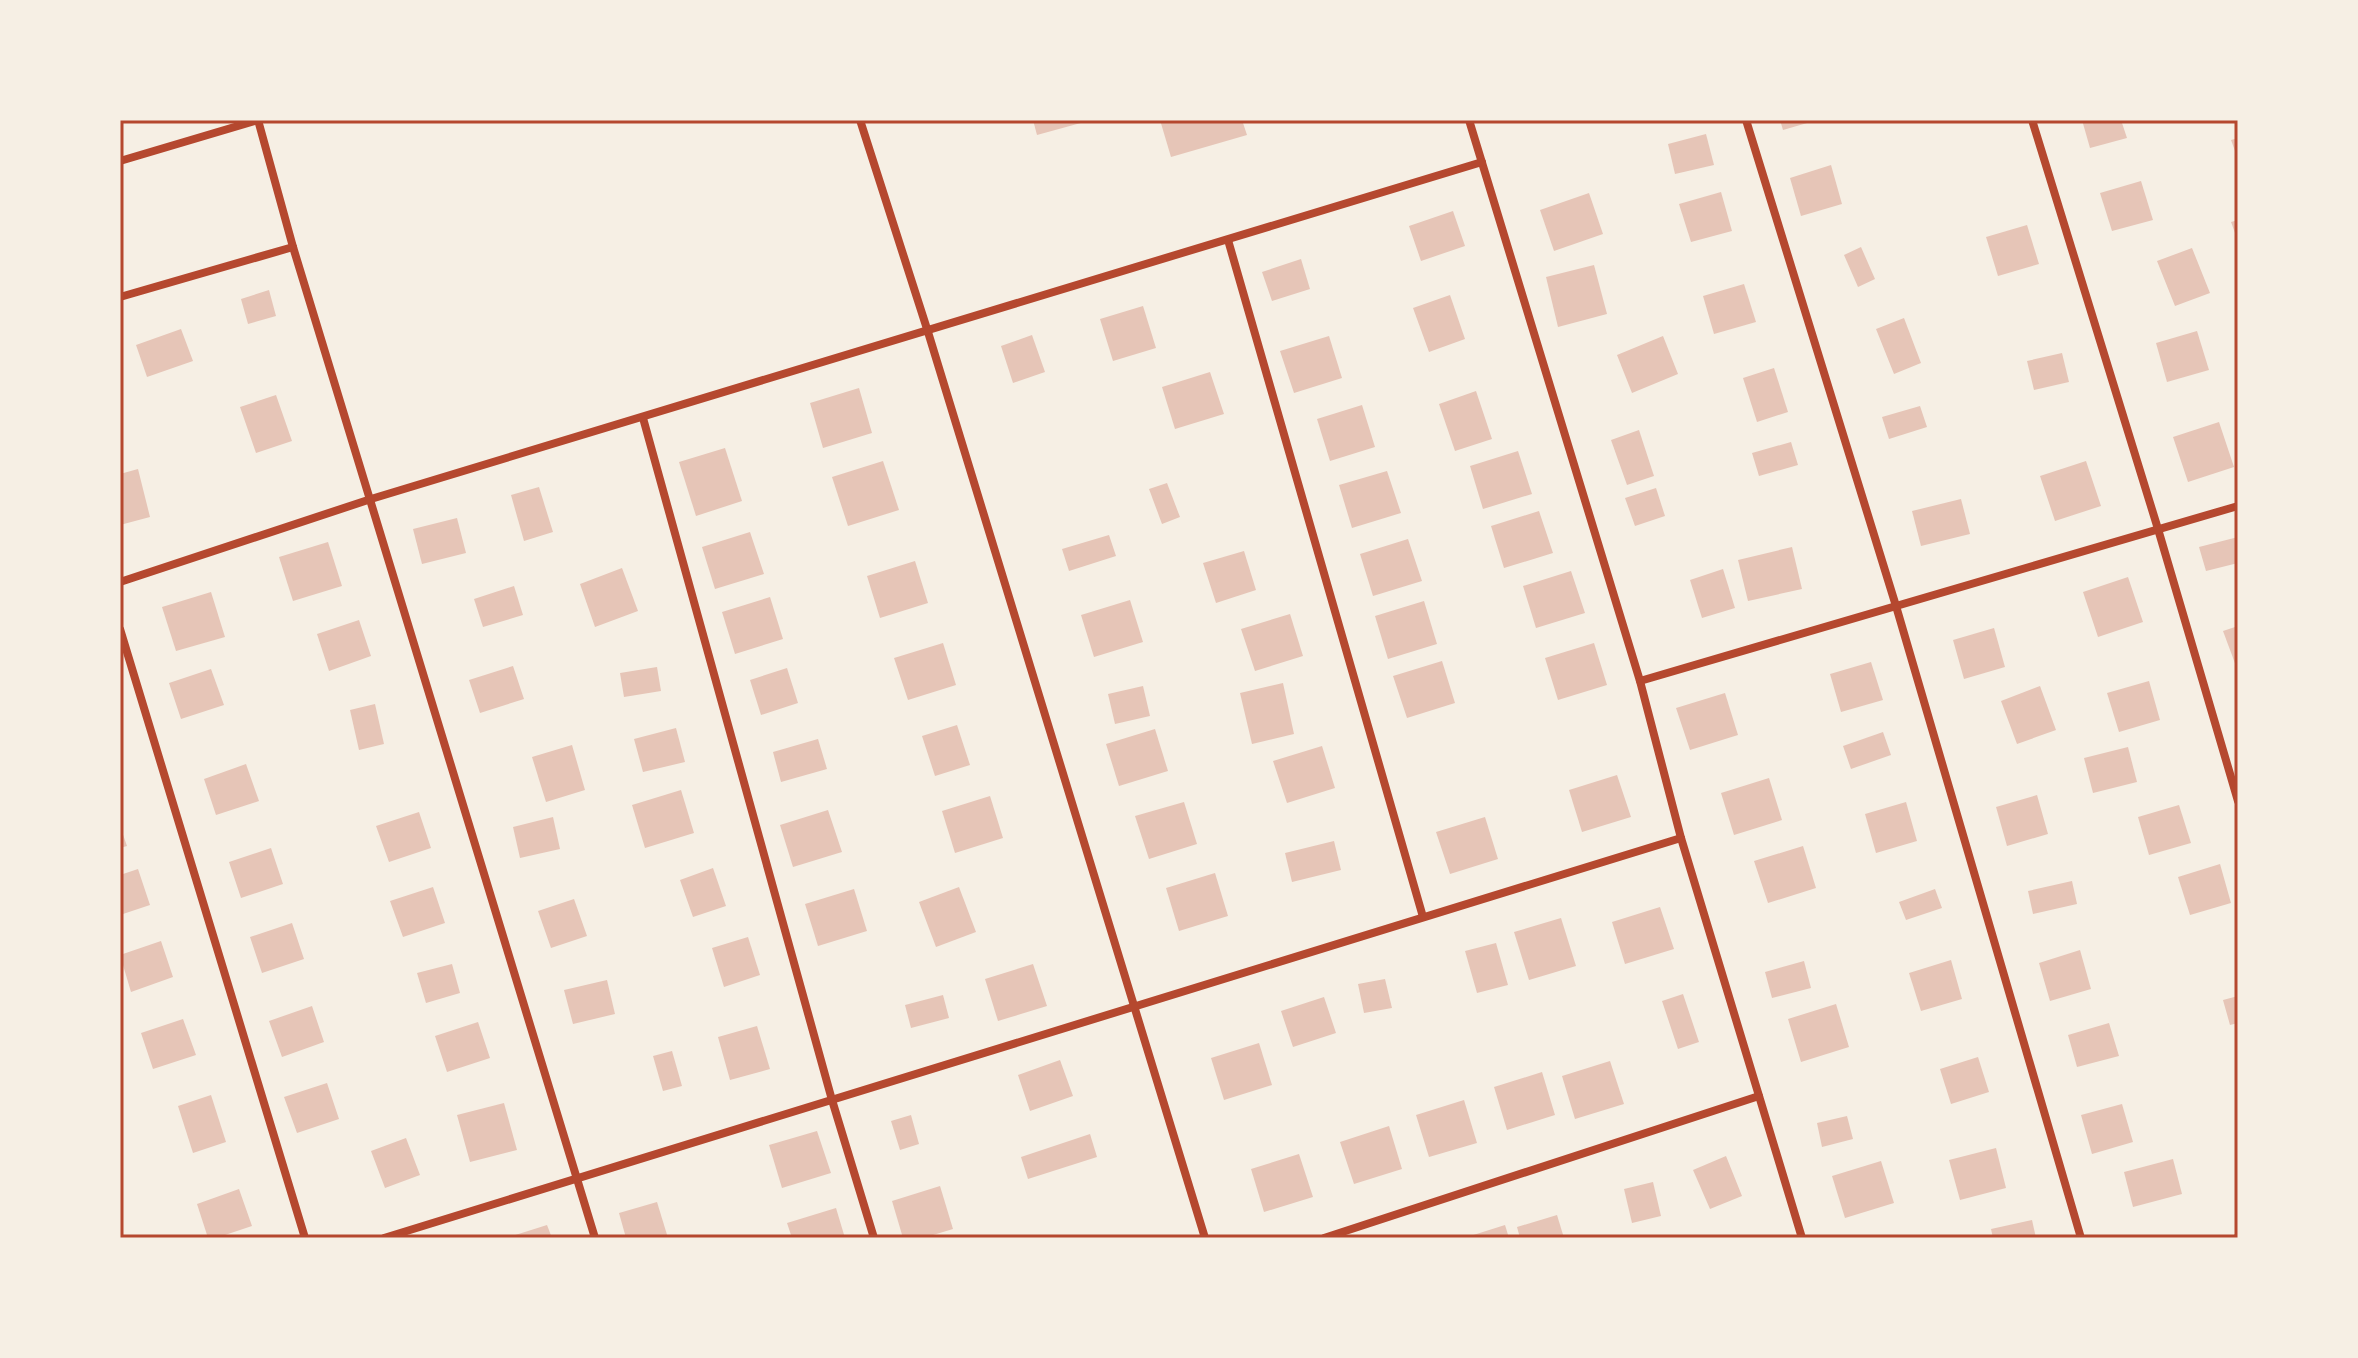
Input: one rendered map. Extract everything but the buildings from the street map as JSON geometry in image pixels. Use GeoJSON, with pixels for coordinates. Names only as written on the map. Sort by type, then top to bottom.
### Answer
{"type":"FeatureCollection","features":[{"type":"Feature","properties":{"kind":"street"},"geometry":{"type":"LineString","coordinates":[[120,161],[258,120],[293,247],[595,1238]]}},
{"type":"Feature","properties":{"kind":"street"},"geometry":{"type":"LineString","coordinates":[[860,120],[928,332],[1205,1238]]}},
{"type":"Feature","properties":{"kind":"street"},"geometry":{"type":"LineString","coordinates":[[1469,120],[1640,681],[1681,838],[1802,1238]]}},
{"type":"Feature","properties":{"kind":"street"},"geometry":{"type":"LineString","coordinates":[[1746,120],[1896,606],[2081,1238]]}},
{"type":"Feature","properties":{"kind":"street"},"geometry":{"type":"LineString","coordinates":[[2032,120],[2238,801]]}},
{"type":"Feature","properties":{"kind":"street"},"geometry":{"type":"LineString","coordinates":[[120,582],[371,499],[1482,162]]}},
{"type":"Feature","properties":{"kind":"street"},"geometry":{"type":"LineString","coordinates":[[1228,240],[1423,917]]}},
{"type":"Feature","properties":{"kind":"street"},"geometry":{"type":"LineString","coordinates":[[120,297],[293,247]]}},
{"type":"Feature","properties":{"kind":"street"},"geometry":{"type":"LineString","coordinates":[[643,418],[832,1100],[874,1238]]}},
{"type":"Feature","properties":{"kind":"street"},"geometry":{"type":"LineString","coordinates":[[1640,681],[2238,506]]}},
{"type":"Feature","properties":{"kind":"street"},"geometry":{"type":"LineString","coordinates":[[120,629],[305,1238]]}},
{"type":"Feature","properties":{"kind":"street"},"geometry":{"type":"LineString","coordinates":[[384,1238],[1681,838]]}},
{"type":"Feature","properties":{"kind":"street"},"geometry":{"type":"LineString","coordinates":[[1324,1238],[1759,1096]]}}]}
